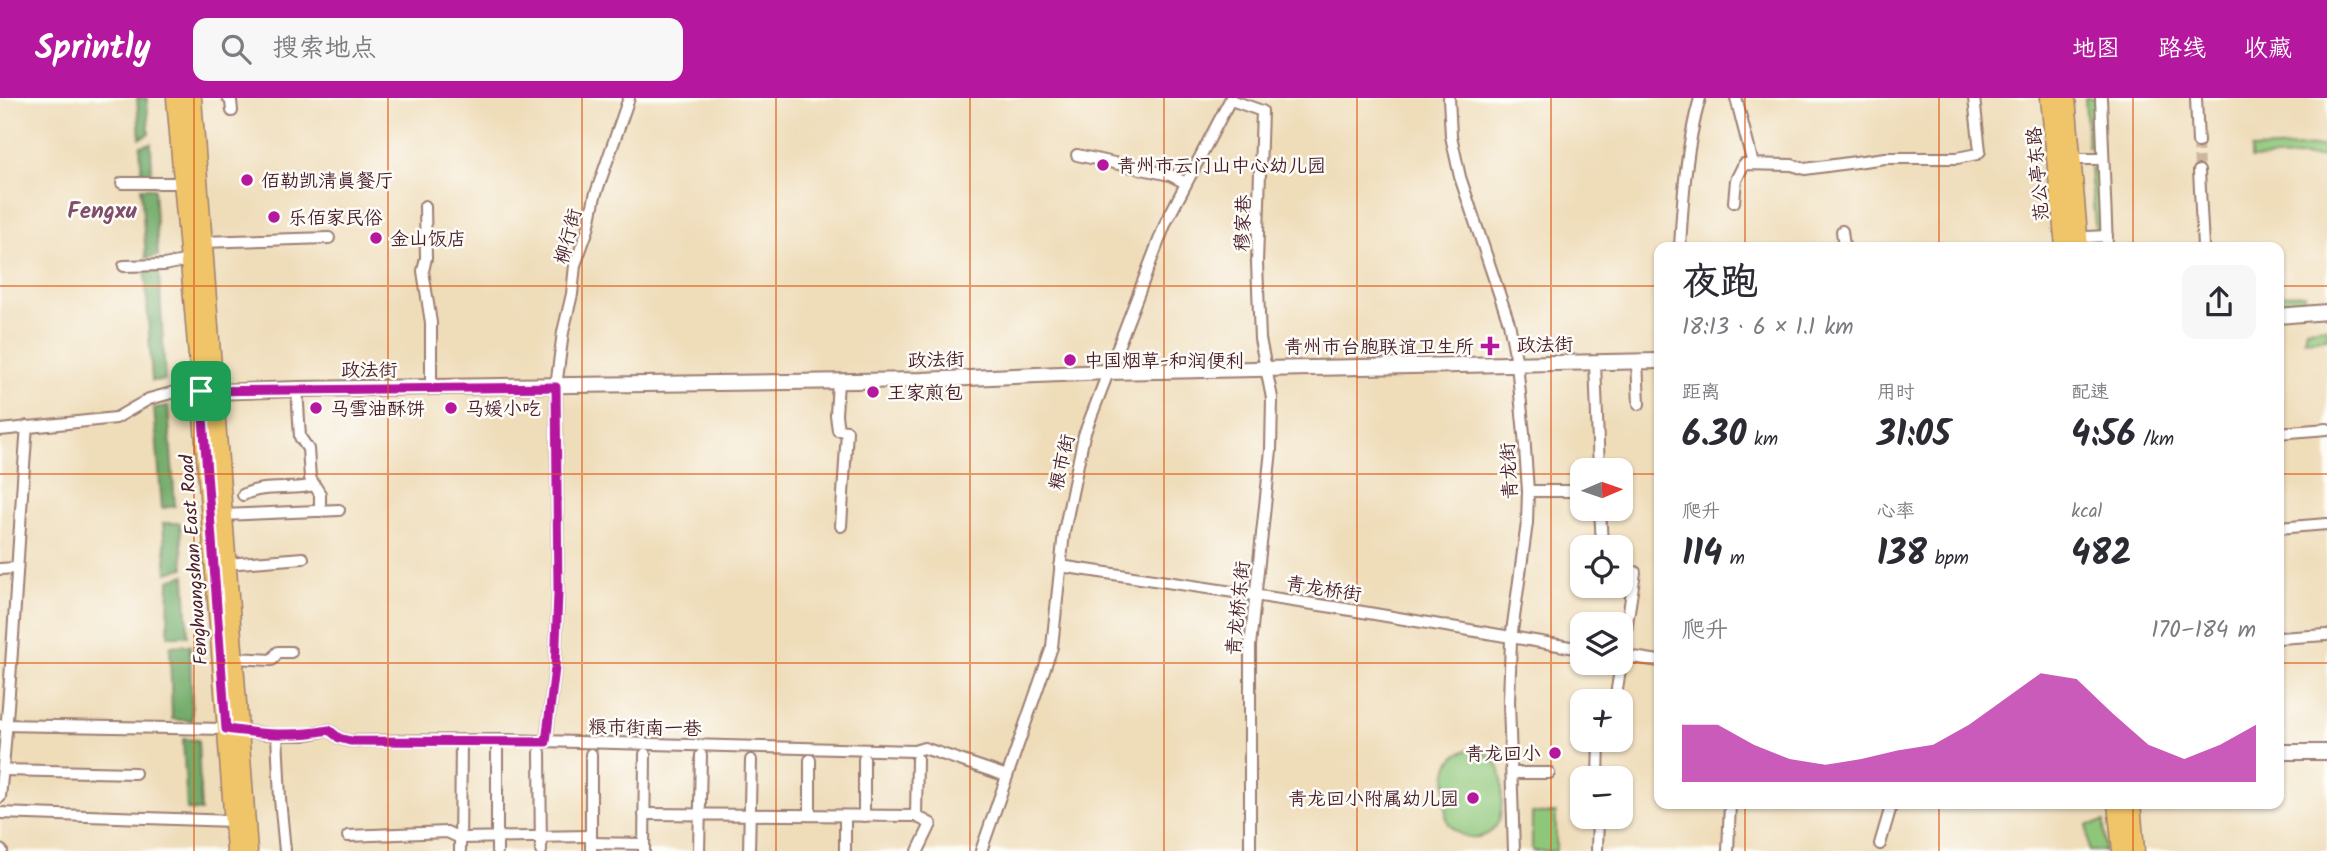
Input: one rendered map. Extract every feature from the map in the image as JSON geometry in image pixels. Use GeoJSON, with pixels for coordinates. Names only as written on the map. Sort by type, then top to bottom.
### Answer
{"type":"FeatureCollection","features":[{"type":"Feature","properties":{"kind":"main road","name":"Fenghuangshan East Road"},"geometry":{"type":"LineString","coordinates":[[176,98],[189,260],[223,515],[227,564],[234,659],[233,821],[236,851]]}},
{"type":"Feature","properties":{"kind":"main road","name":"Fenghuangshan East Road"},"geometry":{"type":"LineString","coordinates":[[192,98],[202,242],[207,392],[233,730],[248,851]]}},
{"type":"Feature","properties":{"kind":"main road","name":"范公亭东路"},"geometry":{"type":"LineString","coordinates":[[2050,98],[2064,242]]}},
{"type":"Feature","properties":{"kind":"main road","name":"范公亭东路"},"geometry":{"type":"LineString","coordinates":[[2066,98],[2071,159],[2084,242]]}},
{"type":"Feature","properties":{"kind":"main road"},"geometry":{"type":"LineString","coordinates":[[2118,809],[2122,851]]}},
{"type":"Feature","properties":{"kind":"main road"},"geometry":{"type":"LineString","coordinates":[[2132,809],[2135,851]]}},
{"type":"Feature","properties":{"kind":"street"},"geometry":{"type":"LineString","coordinates":[[228,98],[232,111]]}},
{"type":"Feature","properties":{"kind":"street","name":"柳行街"},"geometry":{"type":"LineString","coordinates":[[541,851],[543,747],[555,668],[558,593],[556,387],[562,332],[572,294],[575,265],[588,229],[595,196],[629,98]]}},
{"type":"Feature","properties":{"kind":"street","name":"青龙街"},"geometry":{"type":"LineString","coordinates":[[1449,98],[1451,136],[1460,177],[1509,323],[1517,364],[1528,491],[1526,541],[1519,572],[1511,639],[1509,702],[1514,851]]}},
{"type":"Feature","properties":{"kind":"street"},"geometry":{"type":"LineString","coordinates":[[1680,242],[1687,159],[1692,125],[1700,98]]}},
{"type":"Feature","properties":{"kind":"street"},"geometry":{"type":"LineString","coordinates":[[1736,98],[1753,164]]}},
{"type":"Feature","properties":{"kind":"street"},"geometry":{"type":"LineString","coordinates":[[1734,202],[1736,180],[1744,164],[1792,165],[1805,169],[1885,158],[1957,158],[1977,154],[1980,150],[1974,98]]}},
{"type":"Feature","properties":{"kind":"street"},"geometry":{"type":"LineString","coordinates":[[2084,242],[2107,241],[2101,98]]}},
{"type":"Feature","properties":{"kind":"street"},"geometry":{"type":"LineString","coordinates":[[2196,98],[2198,142]]}},
{"type":"Feature","properties":{"kind":"street","name":"粮市街"},"geometry":{"type":"LineString","coordinates":[[981,851],[1052,647],[1068,512],[1084,435],[1167,222],[1231,99]]}},
{"type":"Feature","properties":{"kind":"street","name":"穆家巷"},"geometry":{"type":"LineString","coordinates":[[1231,99],[1262,111],[1257,262],[1259,339],[1266,369]]}},
{"type":"Feature","properties":{"kind":"street"},"geometry":{"type":"LineString","coordinates":[[1077,155],[1170,175],[1186,183]]}},
{"type":"Feature","properties":{"kind":"street"},"geometry":{"type":"LineString","coordinates":[[2071,159],[2103,159]]}},
{"type":"Feature","properties":{"kind":"street"},"geometry":{"type":"LineString","coordinates":[[2199,171],[2203,242]]}},
{"type":"Feature","properties":{"kind":"street"},"geometry":{"type":"LineString","coordinates":[[122,183],[183,183]]}},
{"type":"Feature","properties":{"kind":"street"},"geometry":{"type":"LineString","coordinates":[[425,206],[426,257],[423,271],[431,323],[431,388]]}},
{"type":"Feature","properties":{"kind":"street"},"geometry":{"type":"LineString","coordinates":[[1842,231],[1843,242]]}},
{"type":"Feature","properties":{"kind":"street"},"geometry":{"type":"LineString","coordinates":[[202,242],[329,238]]}},
{"type":"Feature","properties":{"kind":"street"},"geometry":{"type":"LineString","coordinates":[[124,266],[164,265],[189,260]]}},
{"type":"Feature","properties":{"kind":"street"},"geometry":{"type":"LineString","coordinates":[[2284,316],[2327,312]]}},
{"type":"Feature","properties":{"kind":"street"},"geometry":{"type":"LineString","coordinates":[[1637,361],[1639,404]]}},
{"type":"Feature","properties":{"kind":"street","name":"政法街"},"geometry":{"type":"LineString","coordinates":[[207,392],[838,381],[1107,372],[1654,361]]}},
{"type":"Feature","properties":{"kind":"street"},"geometry":{"type":"LineString","coordinates":[[1595,362],[1599,458]]}},
{"type":"Feature","properties":{"kind":"street","name":"青龙桥东街"},"geometry":{"type":"LineString","coordinates":[[1250,851],[1249,682],[1255,595],[1271,450],[1272,398],[1266,369]]}},
{"type":"Feature","properties":{"kind":"street"},"geometry":{"type":"LineString","coordinates":[[838,381],[838,430],[847,431],[841,526]]}},
{"type":"Feature","properties":{"kind":"street"},"geometry":{"type":"LineString","coordinates":[[297,389],[300,437],[308,449],[310,478],[320,494],[320,511]]}},
{"type":"Feature","properties":{"kind":"street"},"geometry":{"type":"LineString","coordinates":[[0,429],[116,418],[149,399],[175,392],[207,392]]}},
{"type":"Feature","properties":{"kind":"street"},"geometry":{"type":"LineString","coordinates":[[0,797],[27,426]]}},
{"type":"Feature","properties":{"kind":"street"},"geometry":{"type":"LineString","coordinates":[[2284,433],[2327,429]]}},
{"type":"Feature","properties":{"kind":"street"},"geometry":{"type":"LineString","coordinates":[[243,495],[252,490],[300,489],[314,485]]}},
{"type":"Feature","properties":{"kind":"street"},"geometry":{"type":"LineString","coordinates":[[1528,491],[1570,491]]}},
{"type":"Feature","properties":{"kind":"street"},"geometry":{"type":"LineString","coordinates":[[223,515],[339,510]]}},
{"type":"Feature","properties":{"kind":"street"},"geometry":{"type":"LineString","coordinates":[[2284,528],[2327,524]]}},
{"type":"Feature","properties":{"kind":"street"},"geometry":{"type":"LineString","coordinates":[[227,564],[303,558]]}},
{"type":"Feature","properties":{"kind":"street","name":"青龙桥街"},"geometry":{"type":"LineString","coordinates":[[1060,566],[1570,647]]}},
{"type":"Feature","properties":{"kind":"street"},"geometry":{"type":"LineString","coordinates":[[0,569],[16,568]]}},
{"type":"Feature","properties":{"kind":"street"},"geometry":{"type":"LineString","coordinates":[[1628,612],[1635,572]]}},
{"type":"Feature","properties":{"kind":"street"},"geometry":{"type":"LineString","coordinates":[[2284,638],[2327,635]]}},
{"type":"Feature","properties":{"kind":"street"},"geometry":{"type":"LineString","coordinates":[[234,659],[272,660],[278,652],[291,652]]}},
{"type":"Feature","properties":{"kind":"street"},"geometry":{"type":"LineString","coordinates":[[1633,657],[1654,660]]}},
{"type":"Feature","properties":{"kind":"street","name":"粮市街南一巷"},"geometry":{"type":"LineString","coordinates":[[4,725],[233,730],[277,735],[304,735],[329,730],[339,738],[350,741],[461,741],[543,747],[914,751],[924,748],[1007,776]]}},
{"type":"Feature","properties":{"kind":"street"},"geometry":{"type":"LineString","coordinates":[[277,735],[285,851]]}},
{"type":"Feature","properties":{"kind":"street"},"geometry":{"type":"LineString","coordinates":[[460,851],[461,741]]}},
{"type":"Feature","properties":{"kind":"street"},"geometry":{"type":"LineString","coordinates":[[497,750],[497,851]]}},
{"type":"Feature","properties":{"kind":"street"},"geometry":{"type":"LineString","coordinates":[[2284,752],[2327,752]]}},
{"type":"Feature","properties":{"kind":"street"},"geometry":{"type":"LineString","coordinates":[[591,754],[591,843]]}},
{"type":"Feature","properties":{"kind":"street"},"geometry":{"type":"LineString","coordinates":[[348,836],[447,832],[460,838],[541,837],[644,847],[645,754]]}},
{"type":"Feature","properties":{"kind":"street"},"geometry":{"type":"LineString","coordinates":[[699,851],[701,755]]}},
{"type":"Feature","properties":{"kind":"street"},"geometry":{"type":"LineString","coordinates":[[864,759],[864,816]]}},
{"type":"Feature","properties":{"kind":"street"},"geometry":{"type":"LineString","coordinates":[[916,816],[918,759]]}},
{"type":"Feature","properties":{"kind":"street"},"geometry":{"type":"LineString","coordinates":[[749,851],[751,760]]}},
{"type":"Feature","properties":{"kind":"street"},"geometry":{"type":"LineString","coordinates":[[810,760],[810,815]]}},
{"type":"Feature","properties":{"kind":"street"},"geometry":{"type":"LineString","coordinates":[[3,770],[135,773]]}},
{"type":"Feature","properties":{"kind":"street"},"geometry":{"type":"LineString","coordinates":[[1512,773],[1549,773]]}},
{"type":"Feature","properties":{"kind":"street"},"geometry":{"type":"LineString","coordinates":[[1728,851],[1730,809]]}},
{"type":"Feature","properties":{"kind":"street"},"geometry":{"type":"LineString","coordinates":[[1880,844],[1890,809]]}},
{"type":"Feature","properties":{"kind":"street"},"geometry":{"type":"LineString","coordinates":[[0,813],[233,821]]}},
{"type":"Feature","properties":{"kind":"street"},"geometry":{"type":"LineString","coordinates":[[644,814],[916,816],[930,824],[918,851]]}},
{"type":"Feature","properties":{"kind":"street"},"geometry":{"type":"LineString","coordinates":[[845,816],[845,851]]}},
{"type":"Feature","properties":{"kind":"street"},"geometry":{"type":"LineString","coordinates":[[1597,850],[1598,829]]}},
{"type":"Feature","properties":{"kind":"green space"},"geometry":{"type":"Polygon","coordinates":[[[137,98],[147,98],[149,134],[140,138],[137,98]]]}},
{"type":"Feature","properties":{"kind":"green space"},"geometry":{"type":"Polygon","coordinates":[[[2085,98],[2097,98],[2099,146],[2088,147],[2085,98]]]}},
{"type":"Feature","properties":{"kind":"green space"},"geometry":{"type":"Polygon","coordinates":[[[151,143],[152,178],[142,178],[140,146],[151,143]]]}},
{"type":"Feature","properties":{"kind":"green space"},"geometry":{"type":"Polygon","coordinates":[[[2327,146],[2327,156],[2251,159],[2251,149],[2327,146]]]}},
{"type":"Feature","properties":{"kind":"green space"},"geometry":{"type":"Polygon","coordinates":[[[2099,168],[2103,242],[2097,242],[2090,169],[2099,168]]]}},
{"type":"Feature","properties":{"kind":"green space"},"geometry":{"type":"Polygon","coordinates":[[[141,188],[154,188],[158,256],[146,258],[141,188]]]}},
{"type":"Feature","properties":{"kind":"green space"},"geometry":{"type":"Polygon","coordinates":[[[145,269],[159,271],[165,380],[152,381],[145,269]]]}},
{"type":"Feature","properties":{"kind":"green space"},"geometry":{"type":"Polygon","coordinates":[[[2305,294],[2305,302],[2284,303],[2284,295],[2305,294]]]}},
{"type":"Feature","properties":{"kind":"green space"},"geometry":{"type":"Polygon","coordinates":[[[2327,327],[2327,338],[2304,340],[2306,329],[2327,327]]]}},
{"type":"Feature","properties":{"kind":"green space"},"geometry":{"type":"Polygon","coordinates":[[[168,406],[175,506],[162,508],[154,408],[168,406]]]}},
{"type":"Feature","properties":{"kind":"green space"},"geometry":{"type":"Polygon","coordinates":[[[163,523],[180,523],[184,568],[167,573],[163,523]]]}},
{"type":"Feature","properties":{"kind":"green space"},"geometry":{"type":"Polygon","coordinates":[[[185,575],[188,636],[168,636],[169,580],[185,575]]]}},
{"type":"Feature","properties":{"kind":"green space"},"geometry":{"type":"Polygon","coordinates":[[[190,645],[192,721],[172,719],[170,646],[190,645]]]}},
{"type":"Feature","properties":{"kind":"green space"},"geometry":{"type":"Polygon","coordinates":[[[183,739],[198,740],[201,811],[187,810],[183,739]]]}},
{"type":"Feature","properties":{"kind":"green space","name":"青龙回小附属幼儿园"},"geometry":{"type":"Polygon","coordinates":[[[1478,749],[1492,758],[1498,766],[1502,804],[1499,819],[1492,830],[1480,837],[1472,837],[1458,833],[1448,822],[1446,777],[1454,757],[1467,750],[1478,749]]]}},
{"type":"Feature","properties":{"kind":"green space"},"geometry":{"type":"Polygon","coordinates":[[[1532,813],[1556,813],[1556,851],[1532,851],[1532,813]]]}},
{"type":"Feature","properties":{"kind":"green space"},"geometry":{"type":"Polygon","coordinates":[[[2104,822],[2105,851],[2089,851],[2087,825],[2104,822]]]}},
{"type":"Feature","properties":{"kind":"tunnel"},"geometry":{"type":"LineString","coordinates":[[2198,142],[2199,171]]}},
{"type":"Feature","properties":{"kind":"place","name":"青州市云门山中心幼儿园"},"geometry":{"type":"Point","coordinates":[1103,165]}},
{"type":"Feature","properties":{"kind":"place","name":"佰勒凯清真餐厅"},"geometry":{"type":"Point","coordinates":[247,180]}},
{"type":"Feature","properties":{"kind":"place","name":"乐佰家民俗"},"geometry":{"type":"Point","coordinates":[274,217]}},
{"type":"Feature","properties":{"kind":"place","name":"金山饭店"},"geometry":{"type":"Point","coordinates":[376,238]}},
{"type":"Feature","properties":{"kind":"place","name":"青州市台胞联谊卫生所"},"geometry":{"type":"Point","coordinates":[1490,346]}},
{"type":"Feature","properties":{"kind":"place","name":"中国烟草-和润便利"},"geometry":{"type":"Point","coordinates":[1070,360]}},
{"type":"Feature","properties":{"kind":"place","name":"王家煎包"},"geometry":{"type":"Point","coordinates":[873,392]}},
{"type":"Feature","properties":{"kind":"place","name":"马雪油酥饼"},"geometry":{"type":"Point","coordinates":[316,408]}},
{"type":"Feature","properties":{"kind":"place","name":"马媛小吃"},"geometry":{"type":"Point","coordinates":[451,408]}},
{"type":"Feature","properties":{"kind":"place","name":"青龙回小"},"geometry":{"type":"Point","coordinates":[1555,753]}},
{"type":"Feature","properties":{"kind":"place","name":"青龙回小附属幼儿园"},"geometry":{"type":"Point","coordinates":[1473,798]}},
{"type":"Feature","properties":{"kind":"district","name":"Fengxu"},"geometry":{"type":"Point","coordinates":[102,210]}},
{"type":"Feature","properties":{"kind":"route"},"geometry":{"type":"LineString","coordinates":[[556,387],[558,593],[555,668],[546,742],[350,741],[339,738],[329,730],[304,735],[277,735],[226,729],[201,391],[556,387]]}}]}
